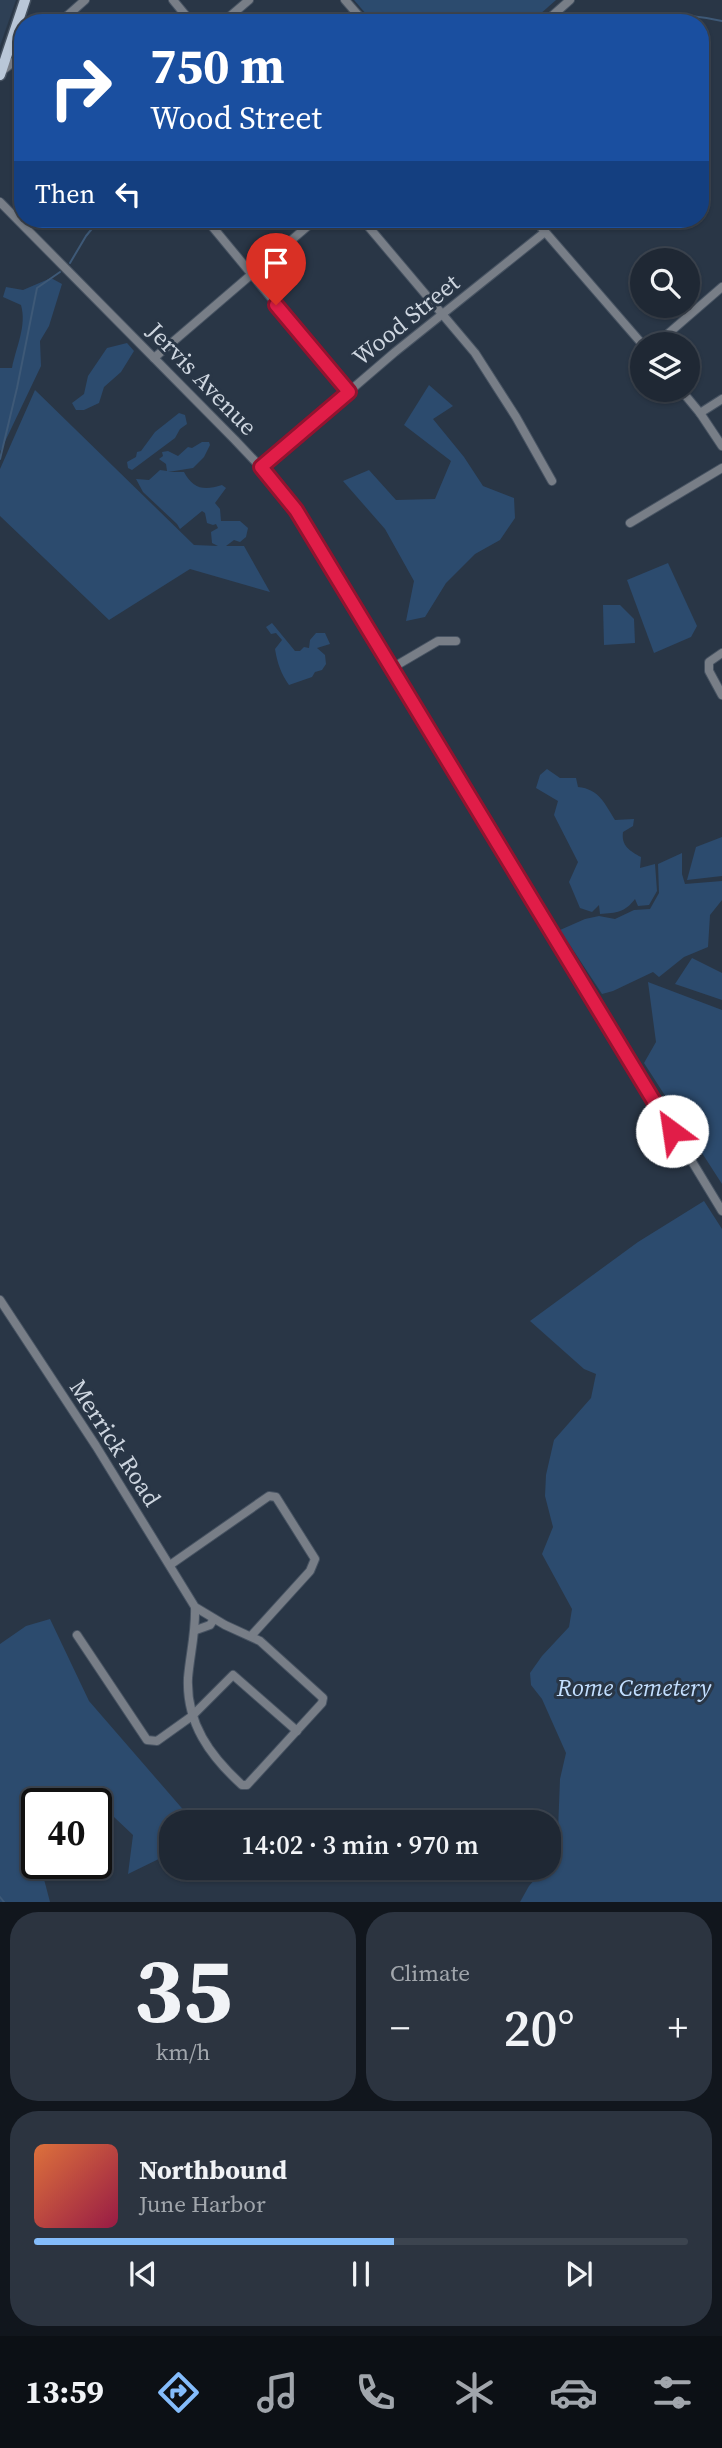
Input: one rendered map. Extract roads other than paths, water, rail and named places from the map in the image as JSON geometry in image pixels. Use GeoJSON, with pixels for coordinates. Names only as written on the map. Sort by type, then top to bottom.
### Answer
{"type":"FeatureCollection","features":[{"type":"Feature","properties":{"kind":"main road"},"geometry":{"type":"LineString","coordinates":[[1,74],[14,34]]}},
{"type":"Feature","properties":{"kind":"street"},"geometry":{"type":"LineString","coordinates":[[69,14],[85,0]]}},
{"type":"Feature","properties":{"kind":"street"},"geometry":{"type":"LineString","coordinates":[[173,0],[185,14]]}},
{"type":"Feature","properties":{"kind":"street"},"geometry":{"type":"LineString","coordinates":[[233,14],[249,0]]}},
{"type":"Feature","properties":{"kind":"street"},"geometry":{"type":"LineString","coordinates":[[345,0],[357,14]]}},
{"type":"Feature","properties":{"kind":"street"},"geometry":{"type":"LineString","coordinates":[[554,14],[570,0]]}},
{"type":"Feature","properties":{"kind":"street"},"geometry":{"type":"LineString","coordinates":[[1,74],[14,62]]}},
{"type":"Feature","properties":{"kind":"street","name":"Jervis Avenue"},"geometry":{"type":"LineString","coordinates":[[0,202],[14,216]]}},
{"type":"Feature","properties":{"kind":"street","name":"Jervis Avenue"},"geometry":{"type":"LineString","coordinates":[[26,228],[261,467],[296,510],[722,1211]]}},
{"type":"Feature","properties":{"kind":"street"},"geometry":{"type":"LineString","coordinates":[[213,228],[349,392]]}},
{"type":"Feature","properties":{"kind":"street"},"geometry":{"type":"LineString","coordinates":[[154,358],[306,228]]}},
{"type":"Feature","properties":{"kind":"street"},"geometry":{"type":"LineString","coordinates":[[370,228],[475,353],[516,417],[552,481]]}},
{"type":"Feature","properties":{"kind":"street"},"geometry":{"type":"LineString","coordinates":[[542,228],[632,332]]}},
{"type":"Feature","properties":{"kind":"street","name":"Wood Street"},"geometry":{"type":"LineString","coordinates":[[261,467],[395,352],[545,232]]}},
{"type":"Feature","properties":{"kind":"street"},"geometry":{"type":"LineString","coordinates":[[670,332],[722,287]]}},
{"type":"Feature","properties":{"kind":"street"},"geometry":{"type":"LineString","coordinates":[[700,413],[722,399]]}},
{"type":"Feature","properties":{"kind":"street"},"geometry":{"type":"LineString","coordinates":[[691,402],[722,446]]}},
{"type":"Feature","properties":{"kind":"street"},"geometry":{"type":"LineString","coordinates":[[630,523],[722,468]]}},
{"type":"Feature","properties":{"kind":"street"},"geometry":{"type":"LineString","coordinates":[[392,668],[438,641],[456,640]]}},
{"type":"Feature","properties":{"kind":"street"},"geometry":{"type":"LineString","coordinates":[[722,653],[709,662],[722,695]]}},
{"type":"Feature","properties":{"kind":"street","name":"Merrick Road"},"geometry":{"type":"LineString","coordinates":[[0,1300],[96,1446],[195,1607]]}},
{"type":"Feature","properties":{"kind":"street"},"geometry":{"type":"LineString","coordinates":[[170,1565],[269,1496],[276,1497],[315,1559],[310,1571],[251,1636]]}},
{"type":"Feature","properties":{"kind":"street"},"geometry":{"type":"LineString","coordinates":[[195,1607],[260,1641],[323,1698],[322,1703],[247,1785],[242,1785],[212,1756],[192,1716],[188,1677],[195,1630],[195,1607]]}},
{"type":"Feature","properties":{"kind":"street"},"geometry":{"type":"LineString","coordinates":[[195,1630],[210,1625],[214,1619]]}},
{"type":"Feature","properties":{"kind":"street"},"geometry":{"type":"LineString","coordinates":[[77,1635],[147,1740],[157,1741],[192,1716],[233,1675],[297,1731]]}},
{"type":"Feature","properties":{"kind":"waterway"},"geometry":{"type":"LineString","coordinates":[[709,18],[722,21]]}},
{"type":"Feature","properties":{"kind":"waterway"},"geometry":{"type":"LineString","coordinates":[[70,263],[93,228]]}},
{"type":"Feature","properties":{"kind":"waterway"},"geometry":{"type":"LineString","coordinates":[[0,459],[37,288],[60,272]]}},
{"type":"Feature","properties":{"kind":"waterway"},"geometry":{"type":"LineString","coordinates":[[0,1897],[4,1902]]}},
{"type":"Feature","properties":{"kind":"park label","name":"Rome Cemetery"},"geometry":{"type":"Point","coordinates":[634,1688]}}]}
